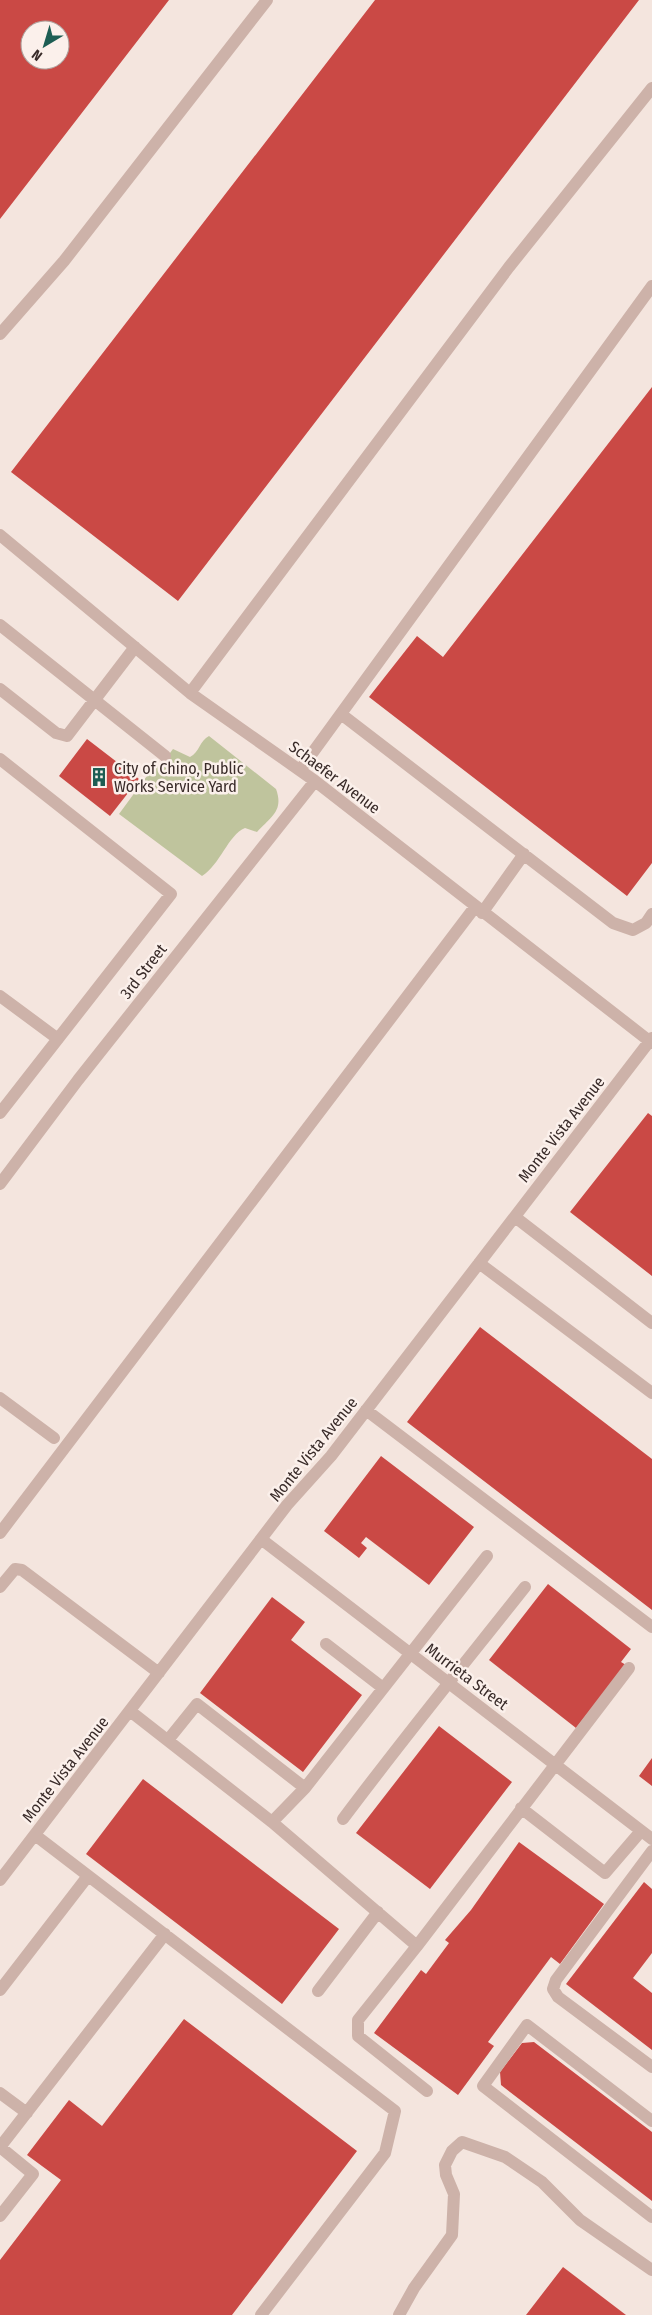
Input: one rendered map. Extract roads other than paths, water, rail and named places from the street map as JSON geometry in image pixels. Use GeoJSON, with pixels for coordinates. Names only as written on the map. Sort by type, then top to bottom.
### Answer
{"type":"FeatureCollection","features":[{"type":"Feature","properties":{"kind":"street"},"geometry":{"type":"LineString","coordinates":[[0,334],[64,261],[267,0]]}},
{"type":"Feature","properties":{"kind":"street"},"geometry":{"type":"LineString","coordinates":[[190,693],[509,267],[652,88]]}},
{"type":"Feature","properties":{"kind":"street"},"geometry":{"type":"LineString","coordinates":[[300,770],[652,286]]}},
{"type":"Feature","properties":{"kind":"street","name":"Schaefer Avenue"},"geometry":{"type":"LineString","coordinates":[[0,535],[190,693],[315,780],[479,910],[651,1041]]}},
{"type":"Feature","properties":{"kind":"street"},"geometry":{"type":"LineString","coordinates":[[0,625],[165,756]]}},
{"type":"Feature","properties":{"kind":"street"},"geometry":{"type":"LineString","coordinates":[[0,689],[56,733],[67,736],[135,647]]}},
{"type":"Feature","properties":{"kind":"street"},"geometry":{"type":"LineString","coordinates":[[341,714],[613,923],[633,930],[646,923],[652,914]]}},
{"type":"Feature","properties":{"kind":"street"},"geometry":{"type":"LineString","coordinates":[[0,759],[171,894],[0,1113]]}},
{"type":"Feature","properties":{"kind":"street","name":"3rd Street"},"geometry":{"type":"LineString","coordinates":[[0,1184],[78,1080],[315,780]]}},
{"type":"Feature","properties":{"kind":"street"},"geometry":{"type":"LineString","coordinates":[[0,1533],[524,854]]}},
{"type":"Feature","properties":{"kind":"street"},"geometry":{"type":"LineString","coordinates":[[0,996],[58,1039]]}},
{"type":"Feature","properties":{"kind":"street","name":"Monte Vista Avenue"},"geometry":{"type":"LineString","coordinates":[[0,1880],[261,1539],[366,1410],[651,1041]]}},
{"type":"Feature","properties":{"kind":"street"},"geometry":{"type":"LineString","coordinates":[[515,1217],[652,1323]]}},
{"type":"Feature","properties":{"kind":"street"},"geometry":{"type":"LineString","coordinates":[[479,1263],[652,1393]]}},
{"type":"Feature","properties":{"kind":"street"},"geometry":{"type":"LineString","coordinates":[[0,1398],[54,1438]]}},
{"type":"Feature","properties":{"kind":"street"},"geometry":{"type":"LineString","coordinates":[[366,1410],[652,1627]]}},
{"type":"Feature","properties":{"kind":"street","name":"Murrieta Street"},"geometry":{"type":"LineString","coordinates":[[261,1539],[652,1839]]}},
{"type":"Feature","properties":{"kind":"street"},"geometry":{"type":"LineString","coordinates":[[272,1822],[305,1788],[486,1556]]}},
{"type":"Feature","properties":{"kind":"street"},"geometry":{"type":"LineString","coordinates":[[0,1587],[15,1570],[22,1570],[159,1673]]}},
{"type":"Feature","properties":{"kind":"street"},"geometry":{"type":"LineString","coordinates":[[343,1819],[407,1734],[450,1684],[525,1587]]}},
{"type":"Feature","properties":{"kind":"street"},"geometry":{"type":"LineString","coordinates":[[326,1644],[383,1688]]}},
{"type":"Feature","properties":{"kind":"street"},"geometry":{"type":"LineString","coordinates":[[427,2091],[358,2036],[358,2020],[417,1946],[629,1668]]}},
{"type":"Feature","properties":{"kind":"street"},"geometry":{"type":"LineString","coordinates":[[168,1740],[197,1704],[305,1788]]}},
{"type":"Feature","properties":{"kind":"street"},"geometry":{"type":"LineString","coordinates":[[130,1710],[272,1822],[417,1946]]}},
{"type":"Feature","properties":{"kind":"street"},"geometry":{"type":"LineString","coordinates":[[521,1808],[605,1873],[641,1830]]}},
{"type":"Feature","properties":{"kind":"street"},"geometry":{"type":"LineString","coordinates":[[35,1835],[395,2111],[385,2154],[261,2315]]}},
{"type":"Feature","properties":{"kind":"street"},"geometry":{"type":"LineString","coordinates":[[652,1851],[556,1980],[553,1989],[558,1997],[652,2067]]}},
{"type":"Feature","properties":{"kind":"street"},"geometry":{"type":"LineString","coordinates":[[0,1990],[88,1876]]}},
{"type":"Feature","properties":{"kind":"street"},"geometry":{"type":"LineString","coordinates":[[318,1991],[378,1912]]}},
{"type":"Feature","properties":{"kind":"street"},"geometry":{"type":"LineString","coordinates":[[0,2216],[33,2174],[0,2147],[165,1934]]}},
{"type":"Feature","properties":{"kind":"street"},"geometry":{"type":"LineString","coordinates":[[652,2121],[527,2025],[483,2086],[652,2217]]}},
{"type":"Feature","properties":{"kind":"street"},"geometry":{"type":"LineString","coordinates":[[0,2093],[27,2113]]}},
{"type":"Feature","properties":{"kind":"street"},"geometry":{"type":"LineString","coordinates":[[399,2315],[414,2288],[452,2235],[454,2194],[446,2175],[445,2165],[452,2152],[462,2142],[505,2157],[542,2182],[580,2220],[652,2270]]}},
{"type":"Feature","properties":{"kind":"place","name":"City of Chino, Public Works Service Yard"},"geometry":{"type":"Point","coordinates":[99,777]}}]}
